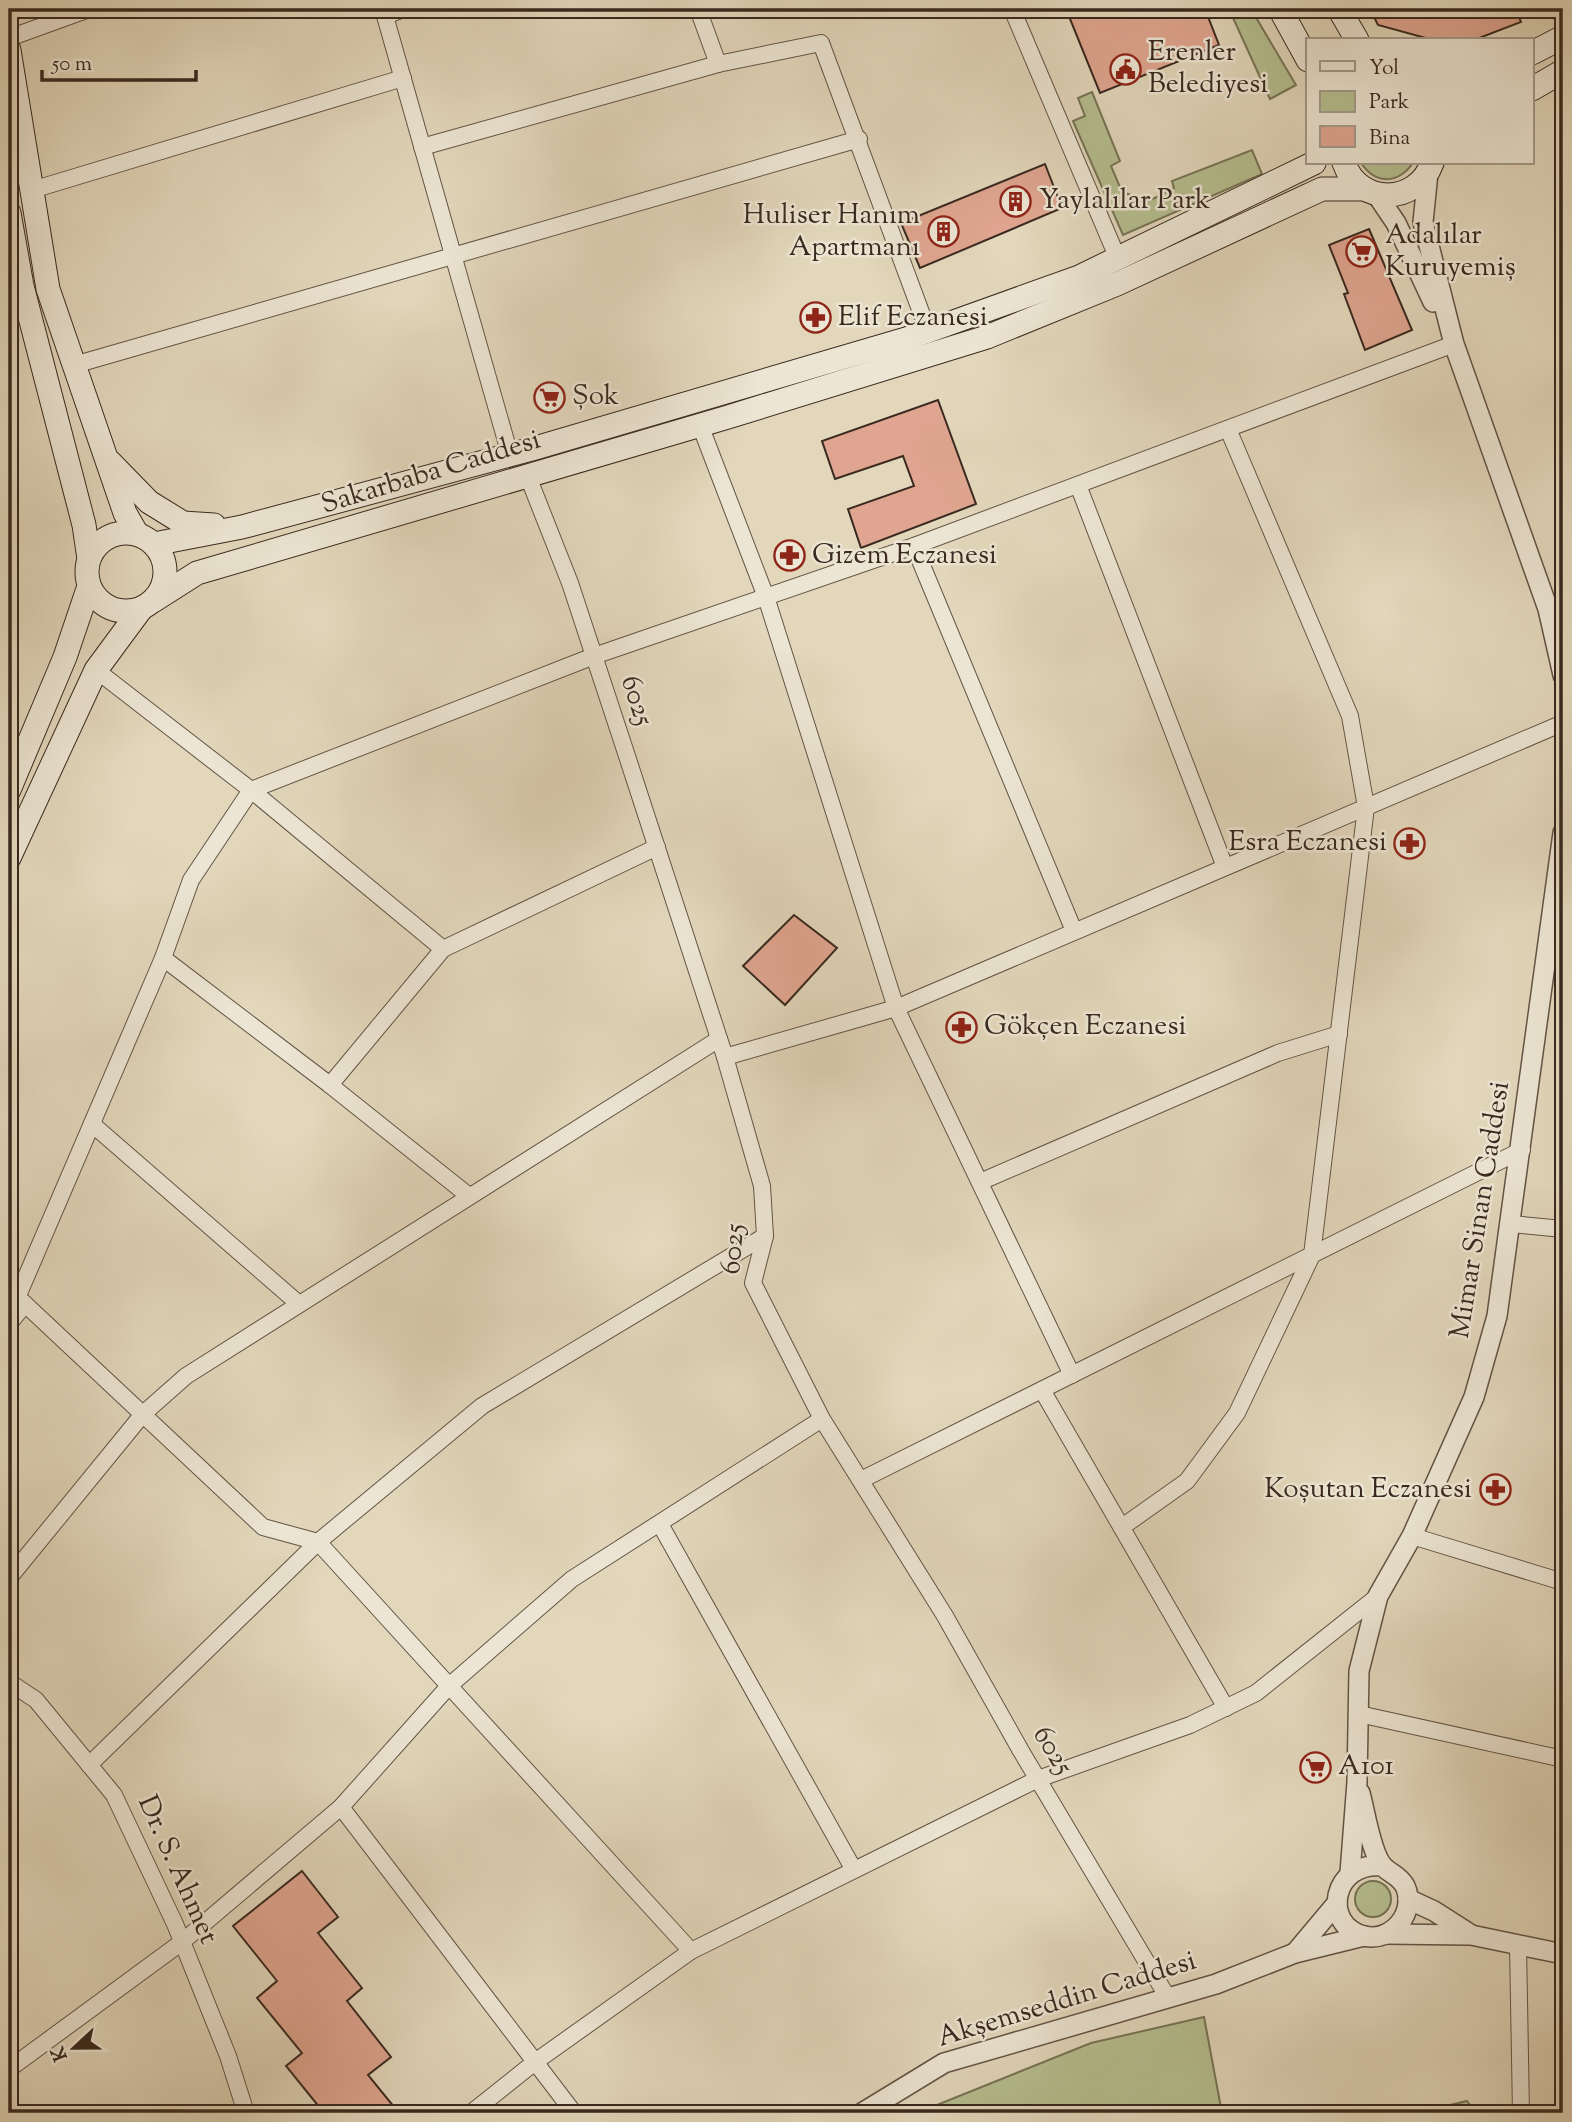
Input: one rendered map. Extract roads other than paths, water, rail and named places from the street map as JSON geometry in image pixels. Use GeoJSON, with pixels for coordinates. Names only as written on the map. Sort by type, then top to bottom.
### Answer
{"type":"FeatureCollection","features":[{"type":"Feature","properties":{"kind":"main road"},"geometry":{"type":"LineString","coordinates":[[1280,9],[1306,56]]}},
{"type":"Feature","properties":{"kind":"main road"},"geometry":{"type":"LineString","coordinates":[[1339,9],[1356,38]]}},
{"type":"Feature","properties":{"kind":"main road"},"geometry":{"type":"LineString","coordinates":[[1534,52],[1563,37]]}},
{"type":"Feature","properties":{"kind":"main road"},"geometry":{"type":"LineString","coordinates":[[9,50],[48,289],[125,513],[165,567],[160,591],[147,605],[129,612],[104,605],[89,586]]}},
{"type":"Feature","properties":{"kind":"main road"},"geometry":{"type":"LineString","coordinates":[[1534,88],[1563,71]]}},
{"type":"Feature","properties":{"kind":"main road","name":"Sakarbaba Caddesi"},"geometry":{"type":"LineString","coordinates":[[145,539],[242,527],[510,455],[928,331],[1079,277],[1312,164]]}},
{"type":"Feature","properties":{"kind":"main road"},"geometry":{"type":"LineString","coordinates":[[1344,164],[1352,179],[1370,192]]}},
{"type":"Feature","properties":{"kind":"main road","name":"Sakarbaba Caddesi"},"geometry":{"type":"LineString","coordinates":[[9,858],[96,670],[147,605],[197,573],[700,425],[987,337],[1118,284],[1322,189],[1391,196],[1406,192],[1419,184],[1430,168]]}},
{"type":"Feature","properties":{"kind":"main road"},"geometry":{"type":"LineString","coordinates":[[9,790],[65,657],[89,586],[89,559],[84,525],[22,286],[10,228]]}},
{"type":"Feature","properties":{"kind":"main road"},"geometry":{"type":"LineString","coordinates":[[106,457],[149,502],[183,523],[242,527]]}},
{"type":"Feature","properties":{"kind":"main road"},"geometry":{"type":"LineString","coordinates":[[89,559],[103,540],[114,535],[145,539]]}},
{"type":"Feature","properties":{"kind":"street"},"geometry":{"type":"LineString","coordinates":[[9,38],[89,9]]}},
{"type":"Feature","properties":{"kind":"street"},"geometry":{"type":"LineString","coordinates":[[403,9],[384,12],[510,455]]}},
{"type":"Feature","properties":{"kind":"street"},"geometry":{"type":"LineString","coordinates":[[698,9],[718,64]]}},
{"type":"Feature","properties":{"kind":"street"},"geometry":{"type":"LineString","coordinates":[[1012,9],[1118,260]]}},
{"type":"Feature","properties":{"kind":"street"},"geometry":{"type":"LineString","coordinates":[[1558,9],[1563,18]]}},
{"type":"Feature","properties":{"kind":"street"},"geometry":{"type":"LineString","coordinates":[[422,147],[718,64],[821,43],[859,139],[928,331]]}},
{"type":"Feature","properties":{"kind":"street"},"geometry":{"type":"LineString","coordinates":[[32,190],[403,78]]}},
{"type":"Feature","properties":{"kind":"street"},"geometry":{"type":"LineString","coordinates":[[74,365],[859,139]]}},
{"type":"Feature","properties":{"kind":"street"},"geometry":{"type":"LineString","coordinates":[[1430,168],[1423,222],[1454,344],[1548,609],[1563,675]]}},
{"type":"Feature","properties":{"kind":"street"},"geometry":{"type":"LineString","coordinates":[[1370,192],[1414,258],[1454,344]]}},
{"type":"Feature","properties":{"kind":"street"},"geometry":{"type":"LineString","coordinates":[[9,1324],[17,1297],[163,958],[191,880],[251,790],[594,656],[914,546],[1454,344]]}},
{"type":"Feature","properties":{"kind":"street"},"geometry":{"type":"LineString","coordinates":[[700,425],[766,597],[896,1008],[1072,1375]]}},
{"type":"Feature","properties":{"kind":"street"},"geometry":{"type":"LineString","coordinates":[[1122,1527],[1187,1481],[1237,1413],[1312,1255],[1366,807],[1350,716],[1228,429]]}},
{"type":"Feature","properties":{"kind":"street","name":"6025"},"geometry":{"type":"LineString","coordinates":[[527,474],[570,583],[725,1057],[762,1186],[765,1236],[753,1283],[822,1419],[945,1616],[1168,1998]]}},
{"type":"Feature","properties":{"kind":"street"},"geometry":{"type":"LineString","coordinates":[[1078,485],[1225,867]]}},
{"type":"Feature","properties":{"kind":"street"},"geometry":{"type":"LineString","coordinates":[[914,546],[1074,932]]}},
{"type":"Feature","properties":{"kind":"street"},"geometry":{"type":"LineString","coordinates":[[96,670],[251,790],[443,949]]}},
{"type":"Feature","properties":{"kind":"street"},"geometry":{"type":"LineString","coordinates":[[725,1057],[896,1008],[1563,723]]}},
{"type":"Feature","properties":{"kind":"street","name":"Mimar Sinan Caddesi"},"geometry":{"type":"LineString","coordinates":[[1350,1873],[1357,1782],[1359,1671],[1378,1596],[1412,1536],[1474,1398],[1497,1316],[1559,906],[1563,832]]}},
{"type":"Feature","properties":{"kind":"street"},"geometry":{"type":"LineString","coordinates":[[330,1085],[443,949],[657,847]]}},
{"type":"Feature","properties":{"kind":"street"},"geometry":{"type":"LineString","coordinates":[[163,958],[330,1085],[469,1196]]}},
{"type":"Feature","properties":{"kind":"street"},"geometry":{"type":"LineString","coordinates":[[979,1182],[1278,1053],[1339,1034]]}},
{"type":"Feature","properties":{"kind":"street"},"geometry":{"type":"LineString","coordinates":[[9,1578],[143,1414],[186,1376],[719,1039]]}},
{"type":"Feature","properties":{"kind":"street"},"geometry":{"type":"LineString","coordinates":[[92,1124],[299,1304]]}},
{"type":"Feature","properties":{"kind":"street"},"geometry":{"type":"LineString","coordinates":[[861,1480],[1522,1150]]}},
{"type":"Feature","properties":{"kind":"street"},"geometry":{"type":"LineString","coordinates":[[1512,1224],[1563,1229]]}},
{"type":"Feature","properties":{"kind":"street"},"geometry":{"type":"LineString","coordinates":[[89,1765],[318,1542],[482,1406],[765,1236]]}},
{"type":"Feature","properties":{"kind":"street"},"geometry":{"type":"LineString","coordinates":[[17,1297],[263,1527],[318,1542],[691,1951]]}},
{"type":"Feature","properties":{"kind":"street"},"geometry":{"type":"LineString","coordinates":[[1042,1390],[1226,1708]]}},
{"type":"Feature","properties":{"kind":"street"},"geometry":{"type":"LineString","coordinates":[[11,2063],[182,1942],[341,1807],[449,1686],[572,1579],[822,1419]]}},
{"type":"Feature","properties":{"kind":"street"},"geometry":{"type":"LineString","coordinates":[[660,1524],[854,1870]]}},
{"type":"Feature","properties":{"kind":"street"},"geometry":{"type":"LineString","coordinates":[[1412,1536],[1563,1582]]}},
{"type":"Feature","properties":{"kind":"street"},"geometry":{"type":"LineString","coordinates":[[471,2113],[536,2062],[691,1951],[1038,1779],[1190,1725],[1256,1693],[1378,1596]]}},
{"type":"Feature","properties":{"kind":"street","name":"Dr. S. Ahmet"},"geometry":{"type":"LineString","coordinates":[[9,1682],[36,1700],[114,1795],[182,1942],[228,2056],[246,2113]]}},
{"type":"Feature","properties":{"kind":"street"},"geometry":{"type":"LineString","coordinates":[[1359,1714],[1563,1759]]}},
{"type":"Feature","properties":{"kind":"street"},"geometry":{"type":"LineString","coordinates":[[1357,1782],[1382,1866]]}},
{"type":"Feature","properties":{"kind":"street"},"geometry":{"type":"LineString","coordinates":[[341,1807],[574,2113]]}},
{"type":"Feature","properties":{"kind":"street"},"geometry":{"type":"LineString","coordinates":[[1386,1934],[1403,1920],[1408,1899],[1400,1878],[1382,1866],[1359,1867],[1350,1873],[1338,1892],[1337,1903],[1345,1924],[1364,1936],[1471,1935],[1563,1954]]}},
{"type":"Feature","properties":{"kind":"street"},"geometry":{"type":"LineString","coordinates":[[1408,1899],[1434,1910],[1471,1935]]}},
{"type":"Feature","properties":{"kind":"street"},"geometry":{"type":"LineString","coordinates":[[1295,1954],[1337,1903]]}},
{"type":"Feature","properties":{"kind":"street","name":"Akşemseddin Caddesi"},"geometry":{"type":"LineString","coordinates":[[862,2113],[944,2063],[1216,1984],[1295,1954],[1364,1936]]}},
{"type":"Feature","properties":{"kind":"street"},"geometry":{"type":"LineString","coordinates":[[1518,1945],[1521,2113]]}},
{"type":"Feature","properties":{"kind":"place","name":"Erenler Belediyesi"},"geometry":{"type":"Point","coordinates":[1125,69]}},
{"type":"Feature","properties":{"kind":"place","name":"Yaylalılar Park"},"geometry":{"type":"Point","coordinates":[1016,201]}},
{"type":"Feature","properties":{"kind":"place","name":"Huliser Hanım Apartmanı"},"geometry":{"type":"Point","coordinates":[943,232]}},
{"type":"Feature","properties":{"kind":"place","name":"Adalılar Kuruyemiş"},"geometry":{"type":"Point","coordinates":[1362,252]}},
{"type":"Feature","properties":{"kind":"place","name":"Elif Eczanesi"},"geometry":{"type":"Point","coordinates":[815,318]}},
{"type":"Feature","properties":{"kind":"place","name":"Şok"},"geometry":{"type":"Point","coordinates":[549,397]}},
{"type":"Feature","properties":{"kind":"place","name":"Gizem Eczanesi"},"geometry":{"type":"Point","coordinates":[789,556]}},
{"type":"Feature","properties":{"kind":"place","name":"Esra Eczanesi"},"geometry":{"type":"Point","coordinates":[1410,843]}},
{"type":"Feature","properties":{"kind":"place","name":"Gökçen Eczanesi"},"geometry":{"type":"Point","coordinates":[961,1027]}},
{"type":"Feature","properties":{"kind":"place","name":"Koşutan Eczanesi"},"geometry":{"type":"Point","coordinates":[1495,1490]}},
{"type":"Feature","properties":{"kind":"place","name":"A101"},"geometry":{"type":"Point","coordinates":[1315,1767]}}]}
